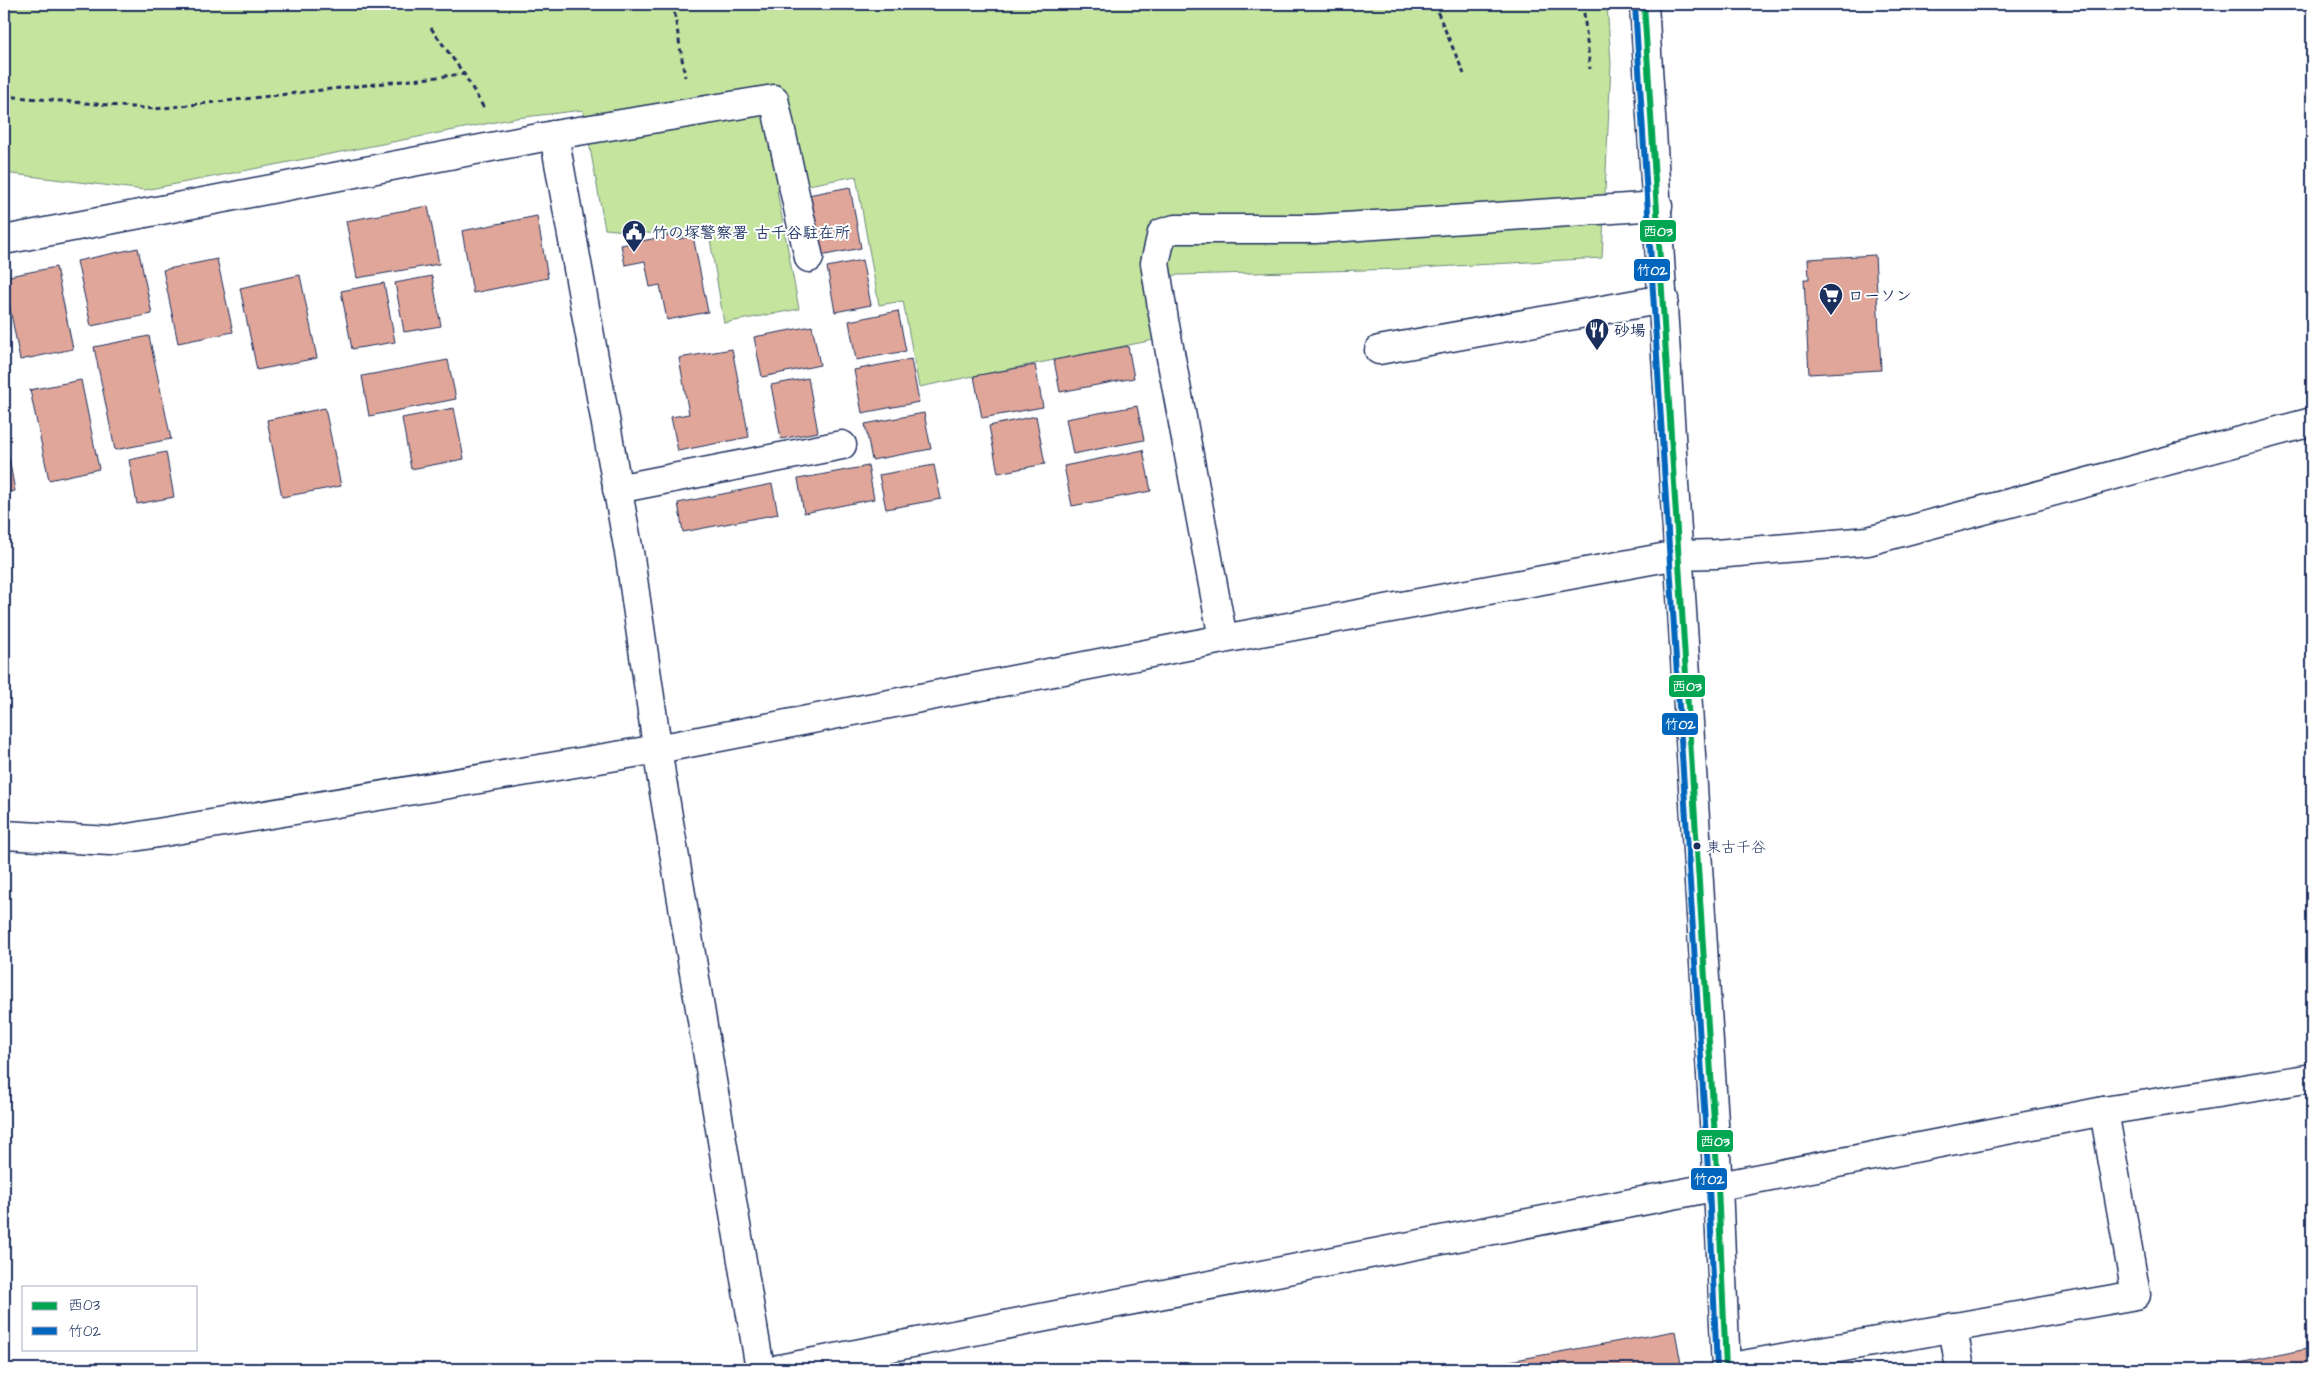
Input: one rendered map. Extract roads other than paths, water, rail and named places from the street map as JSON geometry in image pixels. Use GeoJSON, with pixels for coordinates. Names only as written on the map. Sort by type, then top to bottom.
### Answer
{"type":"FeatureCollection","features":[{"type":"Feature","properties":{"kind":"street"},"geometry":{"type":"LineString","coordinates":[[1644,4],[1664,298],[1678,555],[1718,1186],[1726,1369],[2136,1295],[2104,1111]]}},
{"type":"Feature","properties":{"kind":"street"},"geometry":{"type":"LineString","coordinates":[[4,240],[554,135],[774,99],[809,258]]}},
{"type":"Feature","properties":{"kind":"street"},"geometry":{"type":"LineString","coordinates":[[554,135],[630,558],[658,749],[760,1369]]}},
{"type":"Feature","properties":{"kind":"street"},"geometry":{"type":"LineString","coordinates":[[1223,639],[1164,320],[1156,264],[1162,233],[1175,229],[1315,230],[1658,206]]}},
{"type":"Feature","properties":{"kind":"street"},"geometry":{"type":"LineString","coordinates":[[1379,350],[1664,298]]}},
{"type":"Feature","properties":{"kind":"street"},"geometry":{"type":"LineString","coordinates":[[4,835],[110,841],[658,749],[1223,639],[1678,555],[1716,554],[1868,542],[2312,422]]}},
{"type":"Feature","properties":{"kind":"street"},"geometry":{"type":"LineString","coordinates":[[617,489],[842,445]]}},
{"type":"Feature","properties":{"kind":"street"},"geometry":{"type":"LineString","coordinates":[[779,1369],[2104,1111],[2312,1078]]}},
{"type":"Feature","properties":{"kind":"street"},"geometry":{"type":"LineString","coordinates":[[1953,1328],[1960,1369]]}},
{"type":"Feature","properties":{"kind":"place","name":"竹の塚警察署 古千谷駐在所"},"geometry":{"type":"Point","coordinates":[634,253]}},
{"type":"Feature","properties":{"kind":"place","name":"ローソン"},"geometry":{"type":"Point","coordinates":[1831,316]}},
{"type":"Feature","properties":{"kind":"place","name":"砂場"},"geometry":{"type":"Point","coordinates":[1597,351]}},
{"type":"Feature","properties":{"kind":"place","name":"東古千谷"},"geometry":{"type":"Point","coordinates":[1697,846]}}]}
